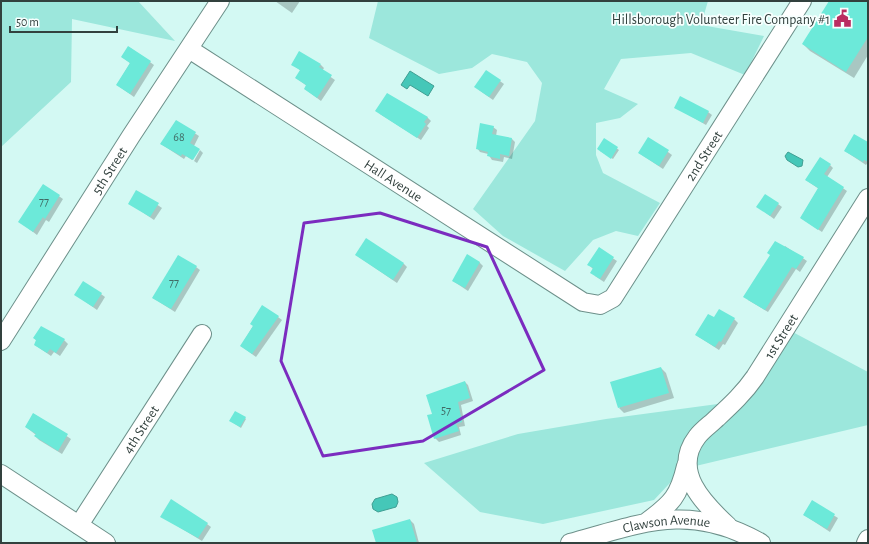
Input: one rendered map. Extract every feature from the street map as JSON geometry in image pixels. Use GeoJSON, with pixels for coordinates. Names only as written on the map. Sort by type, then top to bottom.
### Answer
{"type":"FeatureCollection","features":[{"type":"Feature","properties":{"kind":"street","name":"5th Street"},"geometry":{"type":"LineString","coordinates":[[1,341],[131,136],[220,1]]}},
{"type":"Feature","properties":{"kind":"street","name":"2nd Street"},"geometry":{"type":"LineString","coordinates":[[600,305],[613,298],[802,1]]}},
{"type":"Feature","properties":{"kind":"street","name":"Hall Avenue"},"geometry":{"type":"LineString","coordinates":[[189,49],[583,302],[600,305]]}},
{"type":"Feature","properties":{"kind":"street","name":"1st Street"},"geometry":{"type":"LineString","coordinates":[[647,522],[668,506],[674,498],[682,483],[689,451],[697,437],[741,396],[750,384],[868,198]]}},
{"type":"Feature","properties":{"kind":"street","name":"4th Street"},"geometry":{"type":"LineString","coordinates":[[79,525],[202,334]]}},
{"type":"Feature","properties":{"kind":"street"},"geometry":{"type":"LineString","coordinates":[[686,466],[693,485],[705,504],[728,526]]}},
{"type":"Feature","properties":{"kind":"street"},"geometry":{"type":"LineString","coordinates":[[1,474],[106,543]]}},
{"type":"Feature","properties":{"kind":"street","name":"Clawson Avenue"},"geometry":{"type":"LineString","coordinates":[[570,543],[647,522],[674,518],[690,518],[728,526],[761,543]]}},
{"type":"Feature","properties":{"kind":"street"},"geometry":{"type":"LineString","coordinates":[[866,543],[868,539]]}},
{"type":"Feature","properties":{"kind":"highlighted area"},"geometry":{"type":"Polygon","coordinates":[[[380,213],[487,247],[544,370],[423,441],[323,456],[281,361],[304,223],[380,213]]]}},
{"type":"Feature","properties":{"kind":"shaded area"},"geometry":{"type":"Polygon","coordinates":[[[1,1],[138,1],[175,41],[72,19],[71,82],[1,147],[1,1]]]}},
{"type":"Feature","properties":{"kind":"shaded area"},"geometry":{"type":"Polygon","coordinates":[[[378,1],[708,1],[701,25],[764,36],[745,75],[691,53],[621,59],[604,89],[638,104],[620,118],[596,123],[596,155],[603,173],[660,203],[638,236],[616,231],[593,240],[565,271],[503,236],[473,209],[535,121],[542,83],[527,62],[492,54],[472,68],[439,74],[369,38],[378,1]]]}},
{"type":"Feature","properties":{"kind":"shaded area"},"geometry":{"type":"Polygon","coordinates":[[[410,71],[434,86],[428,96],[410,85],[407,89],[401,85],[410,71]]]}},
{"type":"Feature","properties":{"kind":"shaded area"},"geometry":{"type":"Polygon","coordinates":[[[788,152],[803,160],[802,166],[798,167],[787,160],[785,156],[788,152]]]}},
{"type":"Feature","properties":{"kind":"shaded area"},"geometry":{"type":"Polygon","coordinates":[[[787,329],[868,372],[868,425],[683,469],[654,500],[543,524],[480,512],[424,463],[518,434],[606,419],[740,401],[787,329]]]}},
{"type":"Feature","properties":{"kind":"shaded area"},"geometry":{"type":"Polygon","coordinates":[[[392,494],[397,497],[398,502],[396,507],[378,512],[373,509],[372,504],[375,499],[392,494]]]}},
{"type":"Feature","properties":{"kind":"building","name":"Hillsborough Volunteer Fire Company #1"},"geometry":{"type":"Polygon","coordinates":[[[829,1],[868,1],[868,37],[846,72],[802,44],[829,1]]]}},
{"type":"Feature","properties":{"kind":"building"},"geometry":{"type":"Polygon","coordinates":[[[128,46],[151,61],[130,94],[116,85],[130,63],[121,57],[128,46]]]}},
{"type":"Feature","properties":{"kind":"building"},"geometry":{"type":"Polygon","coordinates":[[[299,51],[321,64],[319,67],[332,75],[317,98],[304,89],[306,85],[295,78],[300,70],[291,65],[299,51]]]}},
{"type":"Feature","properties":{"kind":"building"},"geometry":{"type":"Polygon","coordinates":[[[486,70],[501,80],[489,97],[474,87],[486,70]]]}},
{"type":"Feature","properties":{"kind":"building"},"geometry":{"type":"Polygon","coordinates":[[[387,93],[428,117],[424,122],[426,124],[417,138],[375,111],[387,93]]]}},
{"type":"Feature","properties":{"kind":"building"},"geometry":{"type":"Polygon","coordinates":[[[680,96],[709,111],[703,123],[674,108],[680,96]]]}},
{"type":"Feature","properties":{"kind":"building"},"geometry":{"type":"Polygon","coordinates":[[[176,120],[196,132],[190,143],[200,149],[193,160],[182,154],[181,156],[160,144],[176,120]]]}},
{"type":"Feature","properties":{"kind":"building"},"geometry":{"type":"Polygon","coordinates":[[[480,123],[494,126],[492,134],[512,138],[509,156],[500,154],[500,159],[487,156],[488,152],[476,149],[480,123]]]}},
{"type":"Feature","properties":{"kind":"building"},"geometry":{"type":"Polygon","coordinates":[[[854,134],[868,142],[868,162],[864,160],[863,162],[844,151],[854,134]]]}},
{"type":"Feature","properties":{"kind":"building"},"geometry":{"type":"Polygon","coordinates":[[[648,137],[669,150],[659,166],[638,153],[648,137]]]}},
{"type":"Feature","properties":{"kind":"building"},"geometry":{"type":"Polygon","coordinates":[[[604,138],[618,147],[611,159],[597,149],[604,138]]]}},
{"type":"Feature","properties":{"kind":"building"},"geometry":{"type":"Polygon","coordinates":[[[820,157],[831,164],[824,174],[844,187],[818,230],[800,218],[818,188],[805,180],[820,157]]]}},
{"type":"Feature","properties":{"kind":"building"},"geometry":{"type":"Polygon","coordinates":[[[43,184],[60,195],[45,219],[43,217],[33,232],[18,222],[43,184]]]}},
{"type":"Feature","properties":{"kind":"building"},"geometry":{"type":"Polygon","coordinates":[[[136,190],[159,203],[150,217],[128,204],[136,190]]]}},
{"type":"Feature","properties":{"kind":"building"},"geometry":{"type":"Polygon","coordinates":[[[765,194],[779,203],[770,216],[756,207],[765,194]]]}},
{"type":"Feature","properties":{"kind":"building"},"geometry":{"type":"Polygon","coordinates":[[[366,238],[404,263],[393,280],[355,255],[366,238]]]}},
{"type":"Feature","properties":{"kind":"building"},"geometry":{"type":"Polygon","coordinates":[[[775,241],[804,257],[796,269],[792,267],[765,310],[743,297],[770,255],[767,253],[775,241]]]}},
{"type":"Feature","properties":{"kind":"building"},"geometry":{"type":"Polygon","coordinates":[[[599,247],[614,257],[600,279],[590,273],[593,268],[587,265],[599,247]]]}},
{"type":"Feature","properties":{"kind":"building"},"geometry":{"type":"Polygon","coordinates":[[[467,254],[480,262],[465,288],[452,281],[467,254]]]}},
{"type":"Feature","properties":{"kind":"building"},"geometry":{"type":"Polygon","coordinates":[[[178,255],[197,266],[171,309],[152,298],[178,255]]]}},
{"type":"Feature","properties":{"kind":"building"},"geometry":{"type":"Polygon","coordinates":[[[83,281],[102,293],[93,307],[74,295],[83,281]]]}},
{"type":"Feature","properties":{"kind":"building"},"geometry":{"type":"Polygon","coordinates":[[[262,305],[279,316],[252,354],[240,346],[253,326],[250,324],[262,305]]]}},
{"type":"Feature","properties":{"kind":"building"},"geometry":{"type":"Polygon","coordinates":[[[719,309],[735,318],[721,342],[719,341],[715,347],[695,335],[708,314],[714,317],[719,309]]]}},
{"type":"Feature","properties":{"kind":"building"},"geometry":{"type":"Polygon","coordinates":[[[41,326],[65,339],[56,353],[50,349],[47,353],[34,345],[36,340],[33,338],[41,326]]]}},
{"type":"Feature","properties":{"kind":"building"},"geometry":{"type":"Polygon","coordinates":[[[661,367],[669,393],[618,408],[610,382],[661,367]]]}},
{"type":"Feature","properties":{"kind":"building"},"geometry":{"type":"Polygon","coordinates":[[[465,381],[470,398],[458,402],[462,422],[456,424],[459,431],[434,439],[427,415],[432,414],[426,395],[465,381]]]}},
{"type":"Feature","properties":{"kind":"building"},"geometry":{"type":"Polygon","coordinates":[[[235,411],[246,417],[240,427],[229,421],[235,411]]]}},
{"type":"Feature","properties":{"kind":"building"},"geometry":{"type":"Polygon","coordinates":[[[33,413],[68,434],[58,451],[34,436],[36,434],[25,427],[33,413]]]}},
{"type":"Feature","properties":{"kind":"building"},"geometry":{"type":"Polygon","coordinates":[[[171,499],[208,523],[198,538],[160,517],[171,499]]]}},
{"type":"Feature","properties":{"kind":"building"},"geometry":{"type":"Polygon","coordinates":[[[812,500],[835,514],[827,529],[803,515],[812,500]]]}},
{"type":"Feature","properties":{"kind":"building"},"geometry":{"type":"Polygon","coordinates":[[[410,519],[417,543],[376,543],[372,530],[410,519]]]}},
{"type":"Feature","properties":{"kind":"place","name":"Hillsborough Volunteer Fire Company #1"},"geometry":{"type":"Point","coordinates":[843,19]}}]}
